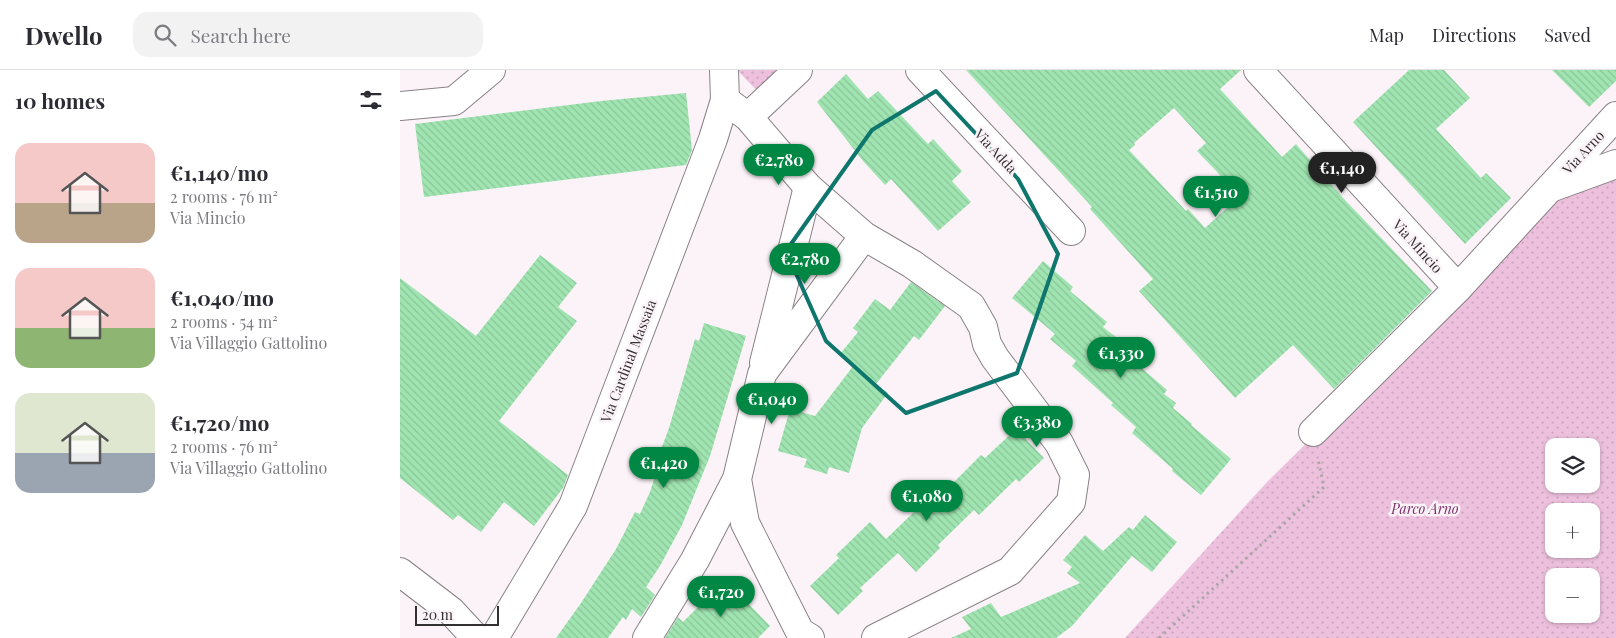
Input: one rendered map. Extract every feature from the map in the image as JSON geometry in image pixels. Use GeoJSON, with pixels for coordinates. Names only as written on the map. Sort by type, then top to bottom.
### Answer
{"type":"FeatureCollection","features":[{"type":"Feature","properties":{"kind":"street"},"geometry":{"type":"LineString","coordinates":[[400,106],[454,101],[491,70]]}},
{"type":"Feature","properties":{"kind":"street","name":"Via Cardinal Massaia"},"geometry":{"type":"LineString","coordinates":[[494,638],[573,506],[712,139],[725,100],[724,70]]}},
{"type":"Feature","properties":{"kind":"street"},"geometry":{"type":"LineString","coordinates":[[748,117],[798,70]]}},
{"type":"Feature","properties":{"kind":"street","name":"Via Adda"},"geometry":{"type":"LineString","coordinates":[[920,70],[1072,231]]}},
{"type":"Feature","properties":{"kind":"street","name":"Via Mincio"},"geometry":{"type":"LineString","coordinates":[[1258,70],[1458,288]]}},
{"type":"Feature","properties":{"kind":"street"},"geometry":{"type":"LineString","coordinates":[[725,100],[748,117],[808,187],[864,236],[912,264],[971,306],[983,327],[987,344],[995,358],[1060,443],[1075,475],[1071,502],[1010,570],[876,638]]}},
{"type":"Feature","properties":{"kind":"street","name":"Via Arno"},"geometry":{"type":"LineString","coordinates":[[1550,188],[1616,116]]}},
{"type":"Feature","properties":{"kind":"street"},"geometry":{"type":"LineString","coordinates":[[1313,432],[1458,288],[1550,188],[1616,164]]}},
{"type":"Feature","properties":{"kind":"street"},"geometry":{"type":"LineString","coordinates":[[647,638],[695,560],[737,479],[808,187]]}},
{"type":"Feature","properties":{"kind":"street"},"geometry":{"type":"LineString","coordinates":[[762,374],[864,236]]}},
{"type":"Feature","properties":{"kind":"street"},"geometry":{"type":"LineString","coordinates":[[737,479],[745,523],[800,632],[810,638]]}},
{"type":"Feature","properties":{"kind":"street"},"geometry":{"type":"LineString","coordinates":[[400,572],[451,611],[476,638]]}},
{"type":"Feature","properties":{"kind":"path"},"geometry":{"type":"LineString","coordinates":[[1159,638],[1324,487],[1313,432]]}},
{"type":"Feature","properties":{"kind":"highlighted area"},"geometry":{"type":"Polygon","coordinates":[[[936,91],[1018,179],[1058,254],[1017,373],[906,413],[826,341],[786,251],[872,130],[936,91]]]}},
{"type":"Feature","properties":{"kind":"green space"},"geometry":{"type":"Polygon","coordinates":[[[739,70],[792,70],[766,100],[739,70]]]}},
{"type":"Feature","properties":{"kind":"green space","name":"Parco Arno"},"geometry":{"type":"Polygon","coordinates":[[[1616,176],[1616,638],[1125,638],[1267,482],[1554,200],[1616,176]]]}},
{"type":"Feature","properties":{"kind":"building"},"geometry":{"type":"Polygon","coordinates":[[[966,70],[1241,70],[1220,89],[1282,157],[1296,144],[1344,199],[1432,291],[1334,389],[1293,345],[1235,398],[1139,291],[1153,279],[1090,209],[1092,207],[966,70]],[[1174,108],[1134,143],[1135,145],[1129,150],[1186,211],[1188,209],[1205,228],[1240,196],[1197,151],[1206,143],[1174,108]]]}},
{"type":"Feature","properties":{"kind":"building"},"geometry":{"type":"Polygon","coordinates":[[[1409,70],[1444,70],[1470,98],[1436,129],[1481,178],[1486,173],[1511,198],[1465,244],[1353,122],[1409,70]]]}},
{"type":"Feature","properties":{"kind":"building"},"geometry":{"type":"Polygon","coordinates":[[[1552,70],[1616,70],[1616,81],[1589,107],[1552,70]]]}},
{"type":"Feature","properties":{"kind":"building"},"geometry":{"type":"Polygon","coordinates":[[[846,74],[868,99],[878,91],[928,144],[933,139],[962,171],[952,181],[971,202],[938,231],[891,179],[885,185],[863,161],[817,102],[846,74]]]}},
{"type":"Feature","properties":{"kind":"building"},"geometry":{"type":"Polygon","coordinates":[[[686,93],[692,150],[686,165],[424,197],[415,124],[601,101],[686,93]]]}},
{"type":"Feature","properties":{"kind":"building"},"geometry":{"type":"Polygon","coordinates":[[[540,255],[577,283],[558,307],[577,321],[499,421],[568,475],[563,488],[534,526],[504,502],[481,532],[458,515],[453,520],[400,478],[400,278],[476,336],[540,255]]]}},
{"type":"Feature","properties":{"kind":"building"},"geometry":{"type":"Polygon","coordinates":[[[1043,261],[1073,287],[1070,291],[1107,322],[1103,327],[1116,337],[1112,341],[1167,390],[1164,394],[1176,403],[1173,408],[1231,459],[1201,495],[1172,471],[1173,469],[1132,433],[1136,427],[1111,405],[1113,403],[1072,366],[1076,361],[1050,339],[1055,334],[1012,298],[1043,261]]]}},
{"type":"Feature","properties":{"kind":"building"},"geometry":{"type":"Polygon","coordinates":[[[911,282],[945,306],[919,340],[914,336],[876,384],[888,393],[862,428],[849,473],[829,467],[827,474],[804,467],[807,459],[778,451],[790,409],[815,416],[854,365],[840,354],[858,332],[853,328],[875,299],[890,310],[911,282]]]}},
{"type":"Feature","properties":{"kind":"building"},"geometry":{"type":"Polygon","coordinates":[[[704,323],[746,336],[710,456],[682,525],[660,566],[646,587],[655,595],[641,617],[632,609],[626,620],[623,617],[608,638],[556,638],[616,549],[635,512],[640,514],[650,492],[659,463],[656,463],[669,428],[695,339],[699,341],[704,323]]]}},
{"type":"Feature","properties":{"kind":"building"},"geometry":{"type":"Polygon","coordinates":[[[1016,429],[1044,458],[1019,482],[1016,479],[979,515],[974,510],[938,545],[940,548],[916,572],[898,553],[860,588],[863,591],[838,615],[810,586],[839,558],[836,555],[870,522],[886,539],[947,480],[952,484],[981,455],[985,458],[1016,429]]]}},
{"type":"Feature","properties":{"kind":"building"},"geometry":{"type":"Polygon","coordinates":[[[1145,515],[1177,542],[1152,572],[1132,556],[1072,626],[1056,638],[951,638],[971,629],[962,617],[991,603],[1001,617],[1080,583],[1067,573],[1072,567],[1063,560],[1085,535],[1103,551],[1129,527],[1133,530],[1145,515]]]}},
{"type":"Feature","properties":{"kind":"building"},"geometry":{"type":"Polygon","coordinates":[[[725,580],[770,626],[758,638],[665,638],[678,617],[683,622],[725,580]]]}}]}
